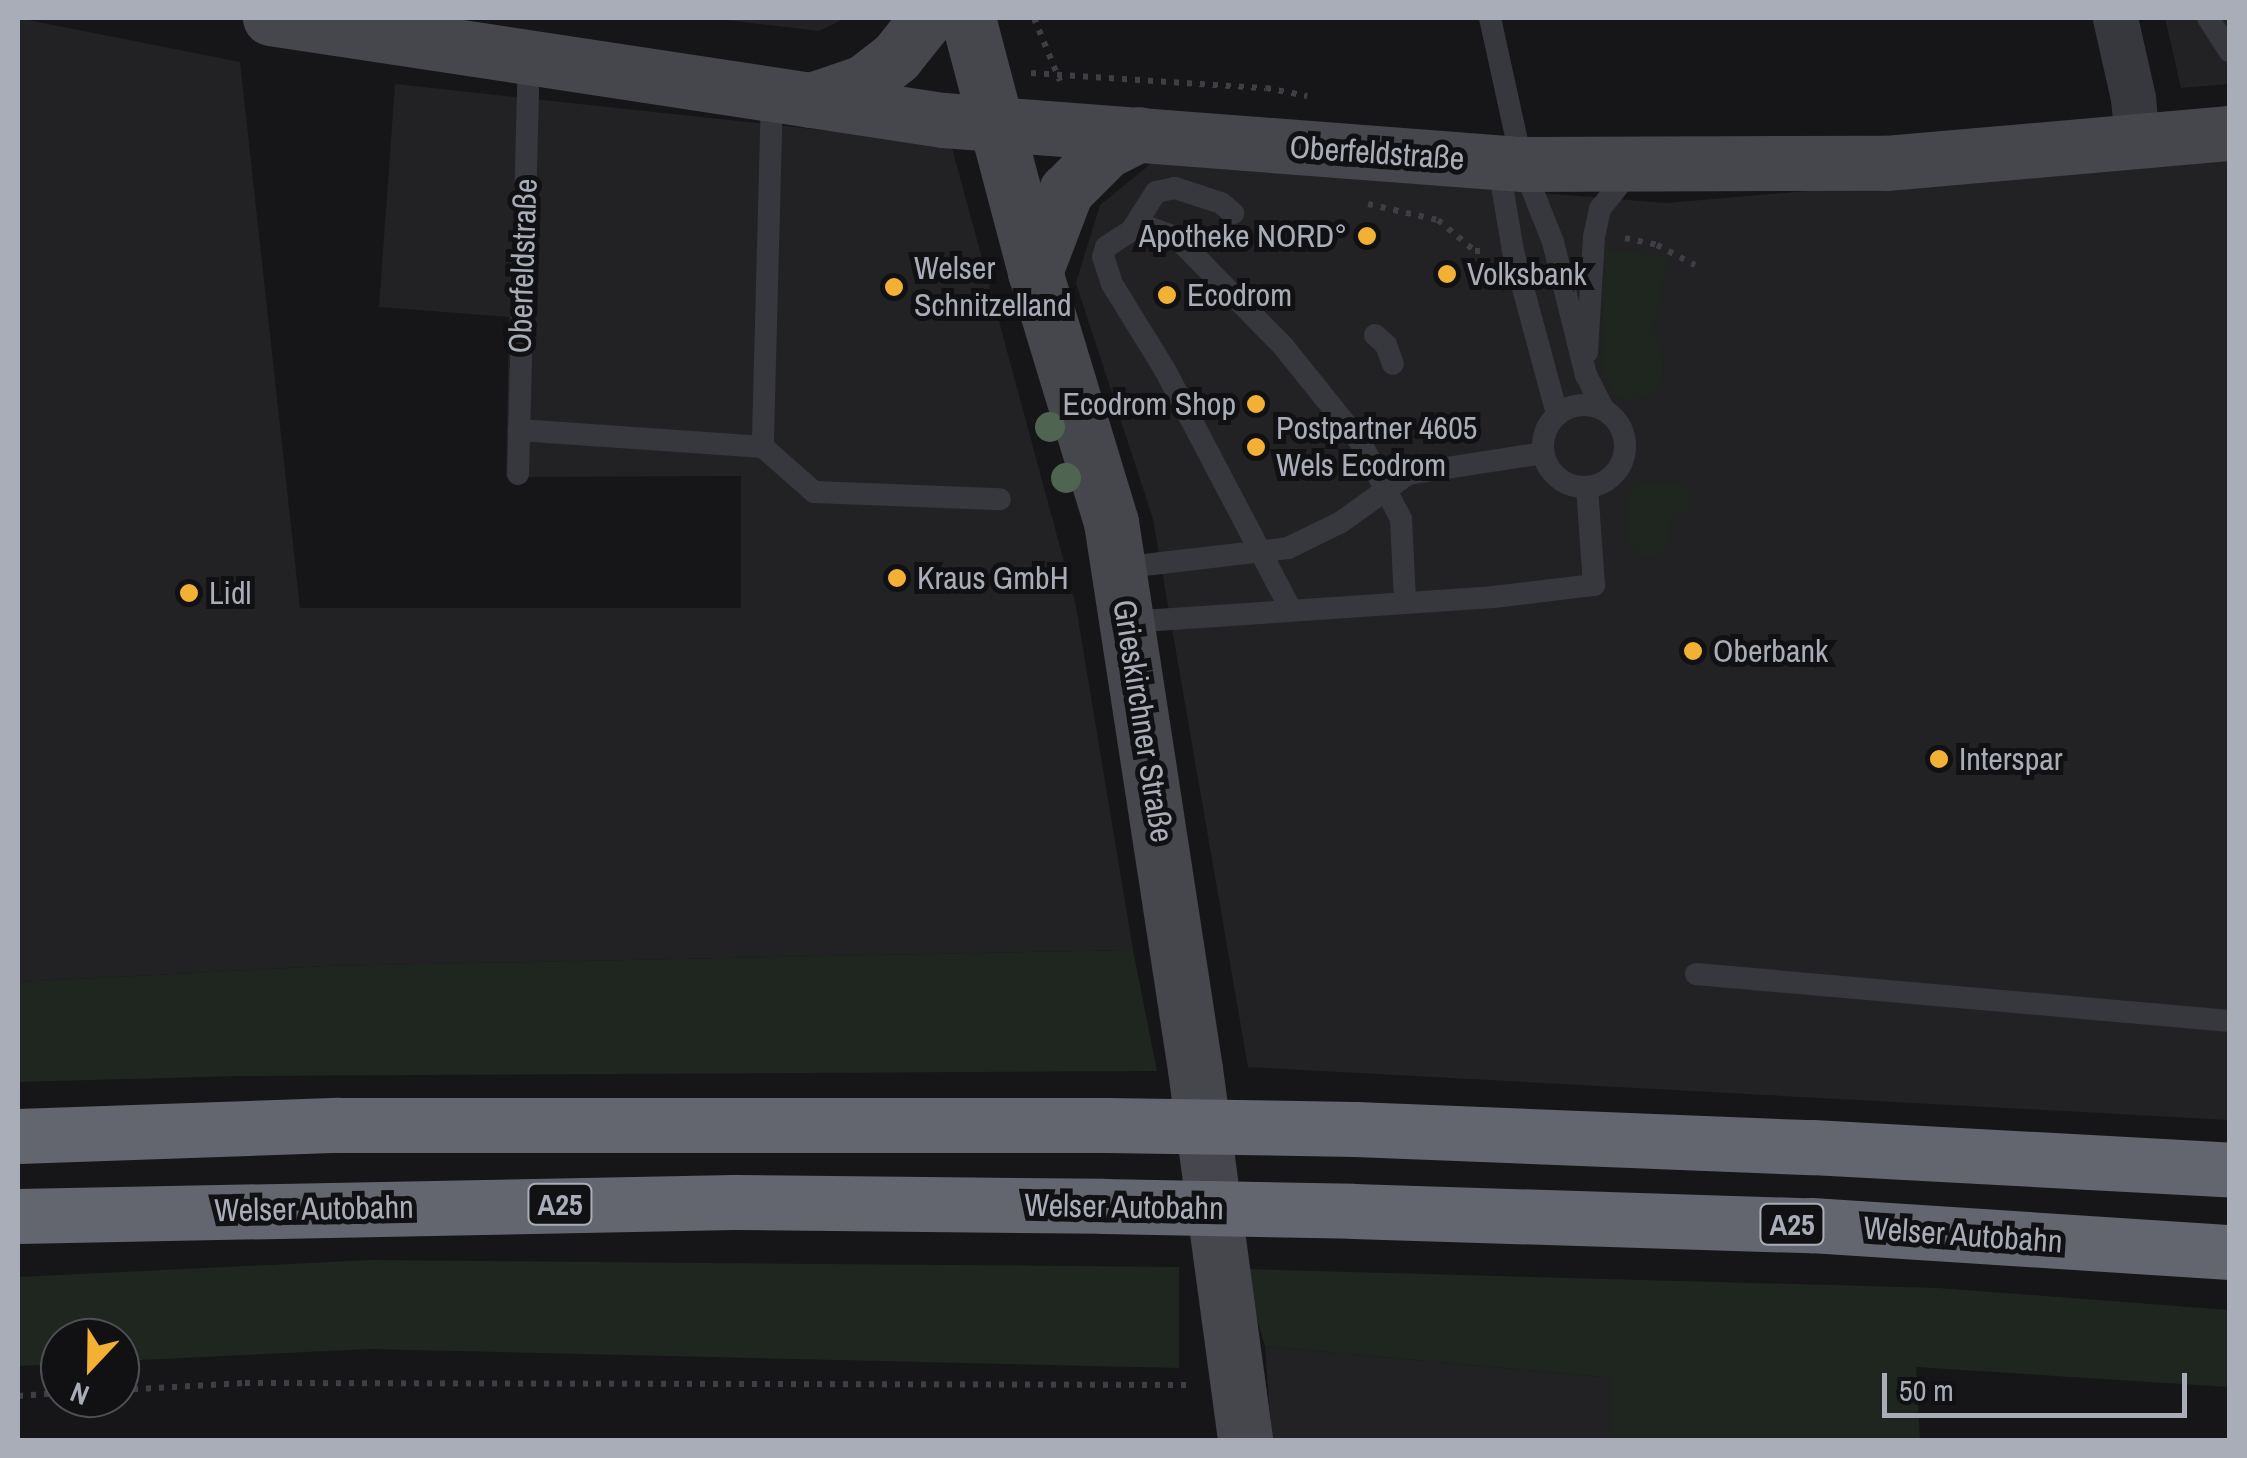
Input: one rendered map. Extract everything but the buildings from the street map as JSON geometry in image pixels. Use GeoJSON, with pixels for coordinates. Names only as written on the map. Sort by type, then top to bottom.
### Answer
{"type":"FeatureCollection","features":[{"type":"Feature","properties":{"kind":"highway"},"geometry":{"type":"LineString","coordinates":[[18,1136],[378,1125],[1106,1124],[1355,1129],[1812,1147],[2230,1170]]}},
{"type":"Feature","properties":{"kind":"highway","name":"Welser Autobahn"},"geometry":{"type":"LineString","coordinates":[[18,1216],[734,1202],[1103,1206],[1811,1225],[2230,1252]]}},
{"type":"Feature","properties":{"kind":"main road","name":"Oberfeldstraße"},"geometry":{"type":"LineString","coordinates":[[270,18],[994,124],[1510,163],[1886,163],[2230,133]]}},
{"type":"Feature","properties":{"kind":"main road"},"geometry":{"type":"LineString","coordinates":[[792,97],[864,82],[896,57],[927,18]]}},
{"type":"Feature","properties":{"kind":"main road","name":"Grieskirchner Straße"},"geometry":{"type":"LineString","coordinates":[[973,41],[1035,272],[1112,522],[1128,622],[1206,1384],[1244,1440]]}},
{"type":"Feature","properties":{"kind":"main road"},"geometry":{"type":"LineString","coordinates":[[1035,272],[1066,191],[1106,152],[1139,134]]}},
{"type":"Feature","properties":{"kind":"street"},"geometry":{"type":"LineString","coordinates":[[2115,18],[2133,98],[2137,140]]}},
{"type":"Feature","properties":{"kind":"lane"},"geometry":{"type":"LineString","coordinates":[[1490,18],[1510,163],[1513,250],[1557,414]]}},
{"type":"Feature","properties":{"kind":"lane"},"geometry":{"type":"LineString","coordinates":[[2208,18],[2230,52]]}},
{"type":"Feature","properties":{"kind":"lane","name":"Oberfeldstraße"},"geometry":{"type":"LineString","coordinates":[[518,474],[529,57]]}},
{"type":"Feature","properties":{"kind":"lane"},"geometry":{"type":"LineString","coordinates":[[762,447],[792,97]]}},
{"type":"Feature","properties":{"kind":"lane"},"geometry":{"type":"LineString","coordinates":[[1510,163],[1553,242],[1586,376],[1602,408],[1621,428],[1625,448],[1609,478],[1587,487],[1564,482],[1544,453],[1548,425],[1557,414],[1578,405],[1602,408]]}},
{"type":"Feature","properties":{"kind":"lane"},"geometry":{"type":"LineString","coordinates":[[1586,376],[1594,237],[1600,208],[1636,164]]}},
{"type":"Feature","properties":{"kind":"lane"},"geometry":{"type":"LineString","coordinates":[[1131,231],[1156,192],[1176,188],[1222,203],[1233,213]]}},
{"type":"Feature","properties":{"kind":"lane"},"geometry":{"type":"LineString","coordinates":[[1290,608],[1263,552],[1112,284],[1103,258],[1106,247],[1131,231],[1148,227],[1176,237],[1282,346],[1361,443],[1401,519],[1405,602]]}},
{"type":"Feature","properties":{"kind":"lane"},"geometry":{"type":"LineString","coordinates":[[1375,335],[1386,345],[1393,364]]}},
{"type":"Feature","properties":{"kind":"lane"},"geometry":{"type":"LineString","coordinates":[[519,430],[762,447],[814,492],[1000,499]]}},
{"type":"Feature","properties":{"kind":"lane"},"geometry":{"type":"LineString","coordinates":[[1119,568],[1288,548],[1323,531],[1408,474],[1544,453]]}},
{"type":"Feature","properties":{"kind":"lane"},"geometry":{"type":"LineString","coordinates":[[1128,622],[1594,585],[1587,487]]}},
{"type":"Feature","properties":{"kind":"lane"},"geometry":{"type":"LineString","coordinates":[[1696,974],[2230,1021]]}},
{"type":"Feature","properties":{"kind":"path"},"geometry":{"type":"LineString","coordinates":[[973,41],[1060,77],[1266,88],[1320,99]]}},
{"type":"Feature","properties":{"kind":"path"},"geometry":{"type":"LineString","coordinates":[[1609,235],[1658,245],[1695,265]]}},
{"type":"Feature","properties":{"kind":"path"},"geometry":{"type":"LineString","coordinates":[[140,1389],[245,1383],[1206,1384]]}},
{"type":"Feature","properties":{"kind":"shaded area"},"geometry":{"type":"Polygon","coordinates":[[[18,18],[240,62],[300,608],[741,608],[741,476],[506,477],[509,317],[379,307],[395,84],[951,144],[1076,606],[1133,950],[327,966],[18,982],[18,18]]]}},
{"type":"Feature","properties":{"kind":"shaded area"},"geometry":{"type":"Polygon","coordinates":[[[708,18],[846,18],[819,31],[708,18]]]}},
{"type":"Feature","properties":{"kind":"shaded area"},"geometry":{"type":"Polygon","coordinates":[[[2165,18],[2229,18],[2229,84],[2181,88],[2165,18]]]}},
{"type":"Feature","properties":{"kind":"shaded area"},"geometry":{"type":"Polygon","coordinates":[[[2229,155],[2229,1120],[1248,1067],[1153,519],[1076,283],[1100,205],[1153,162],[1666,203],[2229,155]]]}},
{"type":"Feature","properties":{"kind":"shaded area"},"geometry":{"type":"Polygon","coordinates":[[[1605,249],[1668,257],[1654,329],[1663,357],[1662,376],[1659,389],[1647,397],[1625,400],[1612,392],[1601,371],[1605,249]]]}},
{"type":"Feature","properties":{"kind":"shaded area"},"geometry":{"type":"Polygon","coordinates":[[[1638,482],[1680,482],[1689,488],[1689,512],[1673,513],[1665,551],[1650,556],[1637,554],[1625,538],[1627,495],[1638,482]]]}},
{"type":"Feature","properties":{"kind":"shaded area"},"geometry":{"type":"Polygon","coordinates":[[[1133,950],[1157,1071],[239,1076],[18,1082],[18,982],[327,966],[1133,950]]]}},
{"type":"Feature","properties":{"kind":"shaded area"},"geometry":{"type":"Polygon","coordinates":[[[371,1260],[1179,1267],[1179,1368],[369,1349],[140,1360],[140,1318],[40,1318],[40,1365],[18,1366],[18,1277],[371,1260]]]}},
{"type":"Feature","properties":{"kind":"shaded area"},"geometry":{"type":"Polygon","coordinates":[[[1242,1269],[1939,1288],[2229,1310],[2229,1387],[1916,1367],[1920,1440],[1613,1440],[1613,1378],[1265,1346],[1242,1269]]]}},
{"type":"Feature","properties":{"kind":"shaded area"},"geometry":{"type":"Polygon","coordinates":[[[1265,1346],[1614,1378],[1613,1440],[1272,1440],[1265,1346]]]}},
{"type":"Feature","properties":{"kind":"place","name":"Apotheke NORD°"},"geometry":{"type":"Point","coordinates":[1367,236]}},
{"type":"Feature","properties":{"kind":"place","name":"Volksbank"},"geometry":{"type":"Point","coordinates":[1447,274]}},
{"type":"Feature","properties":{"kind":"place","name":"Welser Schnitzelland"},"geometry":{"type":"Point","coordinates":[894,287]}},
{"type":"Feature","properties":{"kind":"place","name":"Ecodrom"},"geometry":{"type":"Point","coordinates":[1167,295]}},
{"type":"Feature","properties":{"kind":"place","name":"Ecodrom Shop"},"geometry":{"type":"Point","coordinates":[1256,404]}},
{"type":"Feature","properties":{"kind":"place","name":"Postpartner 4605 Wels Ecodrom"},"geometry":{"type":"Point","coordinates":[1256,447]}},
{"type":"Feature","properties":{"kind":"place","name":"Kraus GmbH"},"geometry":{"type":"Point","coordinates":[897,578]}},
{"type":"Feature","properties":{"kind":"place","name":"Lidl"},"geometry":{"type":"Point","coordinates":[189,593]}},
{"type":"Feature","properties":{"kind":"place","name":"Oberbank"},"geometry":{"type":"Point","coordinates":[1693,651]}},
{"type":"Feature","properties":{"kind":"place","name":"Interspar"},"geometry":{"type":"Point","coordinates":[1939,759]}}]}
